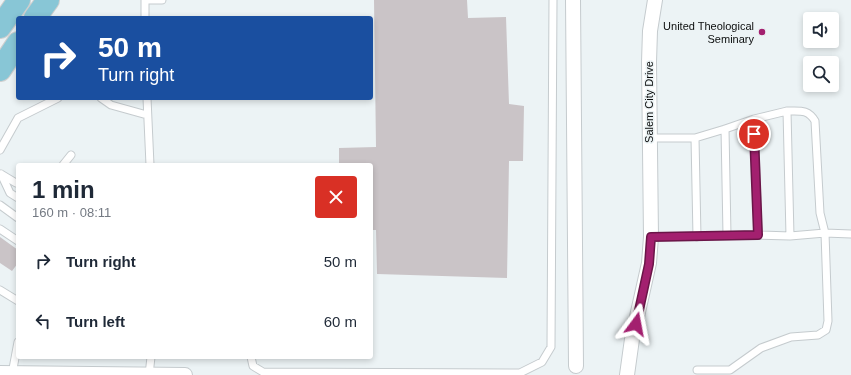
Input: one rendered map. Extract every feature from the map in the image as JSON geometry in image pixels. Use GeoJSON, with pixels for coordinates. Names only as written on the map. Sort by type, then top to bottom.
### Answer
{"type":"FeatureCollection","features":[{"type":"Feature","properties":{"kind":"main road"},"geometry":{"type":"LineString","coordinates":[[12,14],[40,0]]}},
{"type":"Feature","properties":{"kind":"main road"},"geometry":{"type":"LineString","coordinates":[[36,16],[48,0]]}},
{"type":"Feature","properties":{"kind":"main road"},"geometry":{"type":"LineString","coordinates":[[0,70],[16,46]]}},
{"type":"Feature","properties":{"kind":"street"},"geometry":{"type":"LineString","coordinates":[[573,0],[576,366]]}},
{"type":"Feature","properties":{"kind":"street","name":"Salem City Drive"},"geometry":{"type":"LineString","coordinates":[[627,375],[632,339],[649,264],[651,237],[649,62],[650,31],[655,0]]}},
{"type":"Feature","properties":{"kind":"street"},"geometry":{"type":"LineString","coordinates":[[6,374],[185,375]]}},
{"type":"Feature","properties":{"kind":"lane"},"geometry":{"type":"LineString","coordinates":[[146,16],[145,0],[162,0]]}},
{"type":"Feature","properties":{"kind":"lane"},"geometry":{"type":"LineString","coordinates":[[251,359],[253,366],[263,372],[520,373],[542,362],[551,347],[553,0]]}},
{"type":"Feature","properties":{"kind":"lane"},"geometry":{"type":"LineString","coordinates":[[0,150],[18,118],[54,100]]}},
{"type":"Feature","properties":{"kind":"lane"},"geometry":{"type":"LineString","coordinates":[[104,100],[111,105],[147,115]]}},
{"type":"Feature","properties":{"kind":"lane"},"geometry":{"type":"LineString","coordinates":[[147,100],[150,163]]}},
{"type":"Feature","properties":{"kind":"lane"},"geometry":{"type":"LineString","coordinates":[[650,138],[695,138],[754,119],[787,111],[803,111],[812,116],[815,121],[820,213],[825,233],[828,321],[826,330],[818,335],[791,337],[760,348],[731,373],[697,370]]}},
{"type":"Feature","properties":{"kind":"lane"},"geometry":{"type":"LineString","coordinates":[[787,111],[790,236]]}},
{"type":"Feature","properties":{"kind":"lane"},"geometry":{"type":"LineString","coordinates":[[754,119],[758,235]]}},
{"type":"Feature","properties":{"kind":"lane"},"geometry":{"type":"LineString","coordinates":[[724,129],[727,235]]}},
{"type":"Feature","properties":{"kind":"lane"},"geometry":{"type":"LineString","coordinates":[[695,138],[697,237]]}},
{"type":"Feature","properties":{"kind":"lane"},"geometry":{"type":"LineString","coordinates":[[65,163],[71,155]]}},
{"type":"Feature","properties":{"kind":"lane"},"geometry":{"type":"LineString","coordinates":[[1,174],[16,183]]}},
{"type":"Feature","properties":{"kind":"lane"},"geometry":{"type":"LineString","coordinates":[[1,174],[10,193],[16,197]]}},
{"type":"Feature","properties":{"kind":"lane"},"geometry":{"type":"LineString","coordinates":[[0,205],[16,217]]}},
{"type":"Feature","properties":{"kind":"lane"},"geometry":{"type":"LineString","coordinates":[[0,229],[16,240]]}},
{"type":"Feature","properties":{"kind":"lane"},"geometry":{"type":"LineString","coordinates":[[651,237],[697,237],[727,235],[790,236],[825,233],[851,234]]}},
{"type":"Feature","properties":{"kind":"lane"},"geometry":{"type":"LineString","coordinates":[[0,290],[16,301]]}},
{"type":"Feature","properties":{"kind":"lane"},"geometry":{"type":"LineString","coordinates":[[6,374],[16,347]]}},
{"type":"Feature","properties":{"kind":"lane"},"geometry":{"type":"LineString","coordinates":[[149,375],[151,359]]}},
{"type":"Feature","properties":{"kind":"building"},"geometry":{"type":"Polygon","coordinates":[[[374,0],[467,0],[468,18],[506,17],[509,104],[524,106],[523,161],[509,161],[507,278],[377,274],[376,230],[373,230],[373,163],[339,163],[339,148],[376,147],[374,0]]]}},
{"type":"Feature","properties":{"kind":"building"},"geometry":{"type":"Polygon","coordinates":[[[0,237],[16,249],[16,266],[12,271],[0,263],[0,237]]]}},
{"type":"Feature","properties":{"kind":"place","name":"United Theological Seminary"},"geometry":{"type":"Point","coordinates":[762,32]}},
{"type":"Feature","properties":{"kind":"route"},"geometry":{"type":"LineString","coordinates":[[636,324],[649,264],[651,237],[758,235],[754,134]]}}]}
